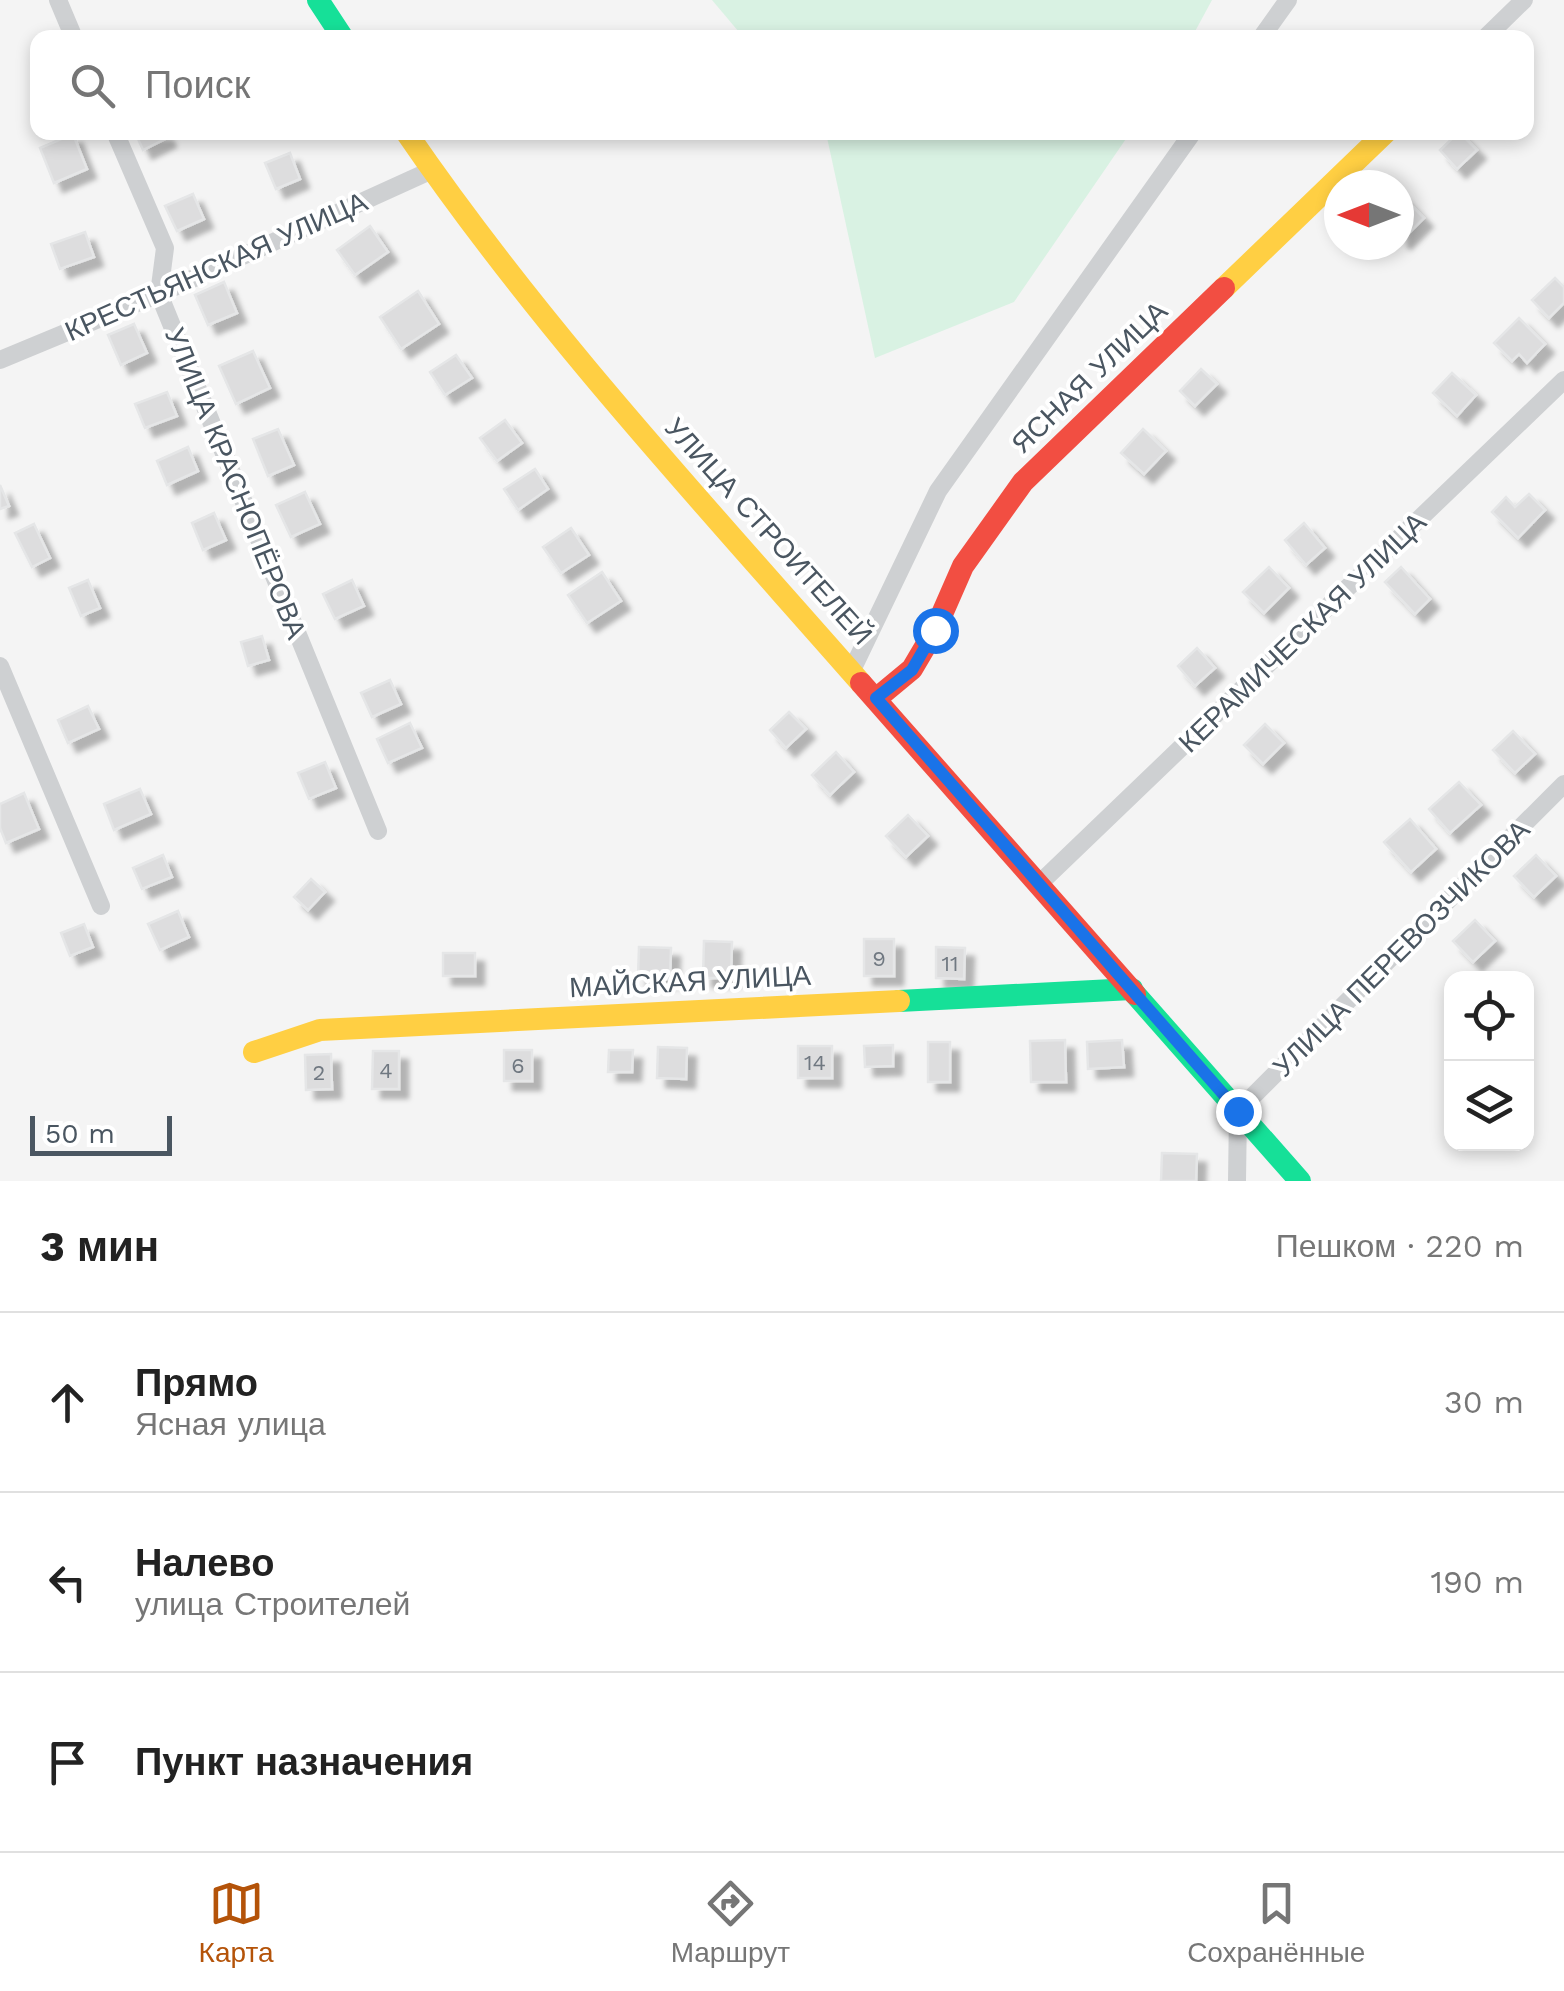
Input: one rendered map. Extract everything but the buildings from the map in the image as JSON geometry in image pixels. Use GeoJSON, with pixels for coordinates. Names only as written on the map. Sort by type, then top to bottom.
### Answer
{"type":"FeatureCollection","features":[{"type":"Feature","properties":{"kind":"street"},"geometry":{"type":"LineString","coordinates":[[58,0],[71,30]]}},
{"type":"Feature","properties":{"kind":"street"},"geometry":{"type":"LineString","coordinates":[[318,0],[338,30]]}},
{"type":"Feature","properties":{"kind":"street"},"geometry":{"type":"LineString","coordinates":[[1267,30],[1288,0]]}},
{"type":"Feature","properties":{"kind":"street"},"geometry":{"type":"LineString","coordinates":[[1493,30],[1524,0]]}},
{"type":"Feature","properties":{"kind":"street","name":"УЛИЦА КРАСНОПЁРОВА"},"geometry":{"type":"LineString","coordinates":[[118,140],[164,248],[159,294],[378,831]]}},
{"type":"Feature","properties":{"kind":"street","name":"УЛИЦА СТРОИТЕЛЕЙ"},"geometry":{"type":"LineString","coordinates":[[411,140],[587,372],[1300,1181]]}},
{"type":"Feature","properties":{"kind":"street"},"geometry":{"type":"LineString","coordinates":[[852,670],[938,491],[1187,140]]}},
{"type":"Feature","properties":{"kind":"street","name":"ЯСНАЯ УЛИЦА"},"geometry":{"type":"LineString","coordinates":[[876,698],[912,670],[935,630],[963,566],[1023,482],[1378,140]]}},
{"type":"Feature","properties":{"kind":"street","name":"КРЕСТЬЯНСКАЯ УЛИЦА"},"geometry":{"type":"LineString","coordinates":[[0,360],[159,294],[432,170]]}},
{"type":"Feature","properties":{"kind":"street","name":"КЕРАМИЧЕСКАЯ УЛИЦА"},"geometry":{"type":"LineString","coordinates":[[1039,884],[1564,380]]}},
{"type":"Feature","properties":{"kind":"street"},"geometry":{"type":"LineString","coordinates":[[0,666],[101,906]]}},
{"type":"Feature","properties":{"kind":"street","name":"УЛИЦА ПЕРЕВОЗЧИКОВА"},"geometry":{"type":"LineString","coordinates":[[1238,1111],[1564,784]]}},
{"type":"Feature","properties":{"kind":"street","name":"МАЙСКАЯ УЛИЦА"},"geometry":{"type":"LineString","coordinates":[[254,1052],[320,1030],[1132,989]]}},
{"type":"Feature","properties":{"kind":"street"},"geometry":{"type":"LineString","coordinates":[[1237,1181],[1238,1111]]}},
{"type":"Feature","properties":{"kind":"green space"},"geometry":{"type":"Polygon","coordinates":[[[712,0],[1212,0],[1196,30],[737,30],[712,0]]]}},
{"type":"Feature","properties":{"kind":"green space"},"geometry":{"type":"Polygon","coordinates":[[[828,140],[1125,140],[1014,302],[875,358],[828,140]]]}},
{"type":"Feature","properties":{"kind":"traffic: fast"},"geometry":{"type":"LineString","coordinates":[[318,0],[338,30]]}},
{"type":"Feature","properties":{"kind":"traffic: fast"},"geometry":{"type":"LineString","coordinates":[[899,1001],[1132,989]]}},
{"type":"Feature","properties":{"kind":"traffic: fast"},"geometry":{"type":"LineString","coordinates":[[1135,994],[1300,1181]]}},
{"type":"Feature","properties":{"kind":"traffic: slow"},"geometry":{"type":"LineString","coordinates":[[412,140],[568,346],[861,683]]}},
{"type":"Feature","properties":{"kind":"traffic: slow"},"geometry":{"type":"LineString","coordinates":[[1224,288],[1378,140]]}},
{"type":"Feature","properties":{"kind":"traffic: slow"},"geometry":{"type":"LineString","coordinates":[[254,1052],[320,1030],[899,1001]]}},
{"type":"Feature","properties":{"kind":"traffic: jam"},"geometry":{"type":"LineString","coordinates":[[877,698],[912,669],[935,630],[963,566],[1023,482],[1224,288]]}},
{"type":"Feature","properties":{"kind":"traffic: jam"},"geometry":{"type":"LineString","coordinates":[[861,683],[1135,994]]}},
{"type":"Feature","properties":{"kind":"route"},"geometry":{"type":"LineString","coordinates":[[935,630],[912,670],[876,698],[1238,1111]]}}]}
